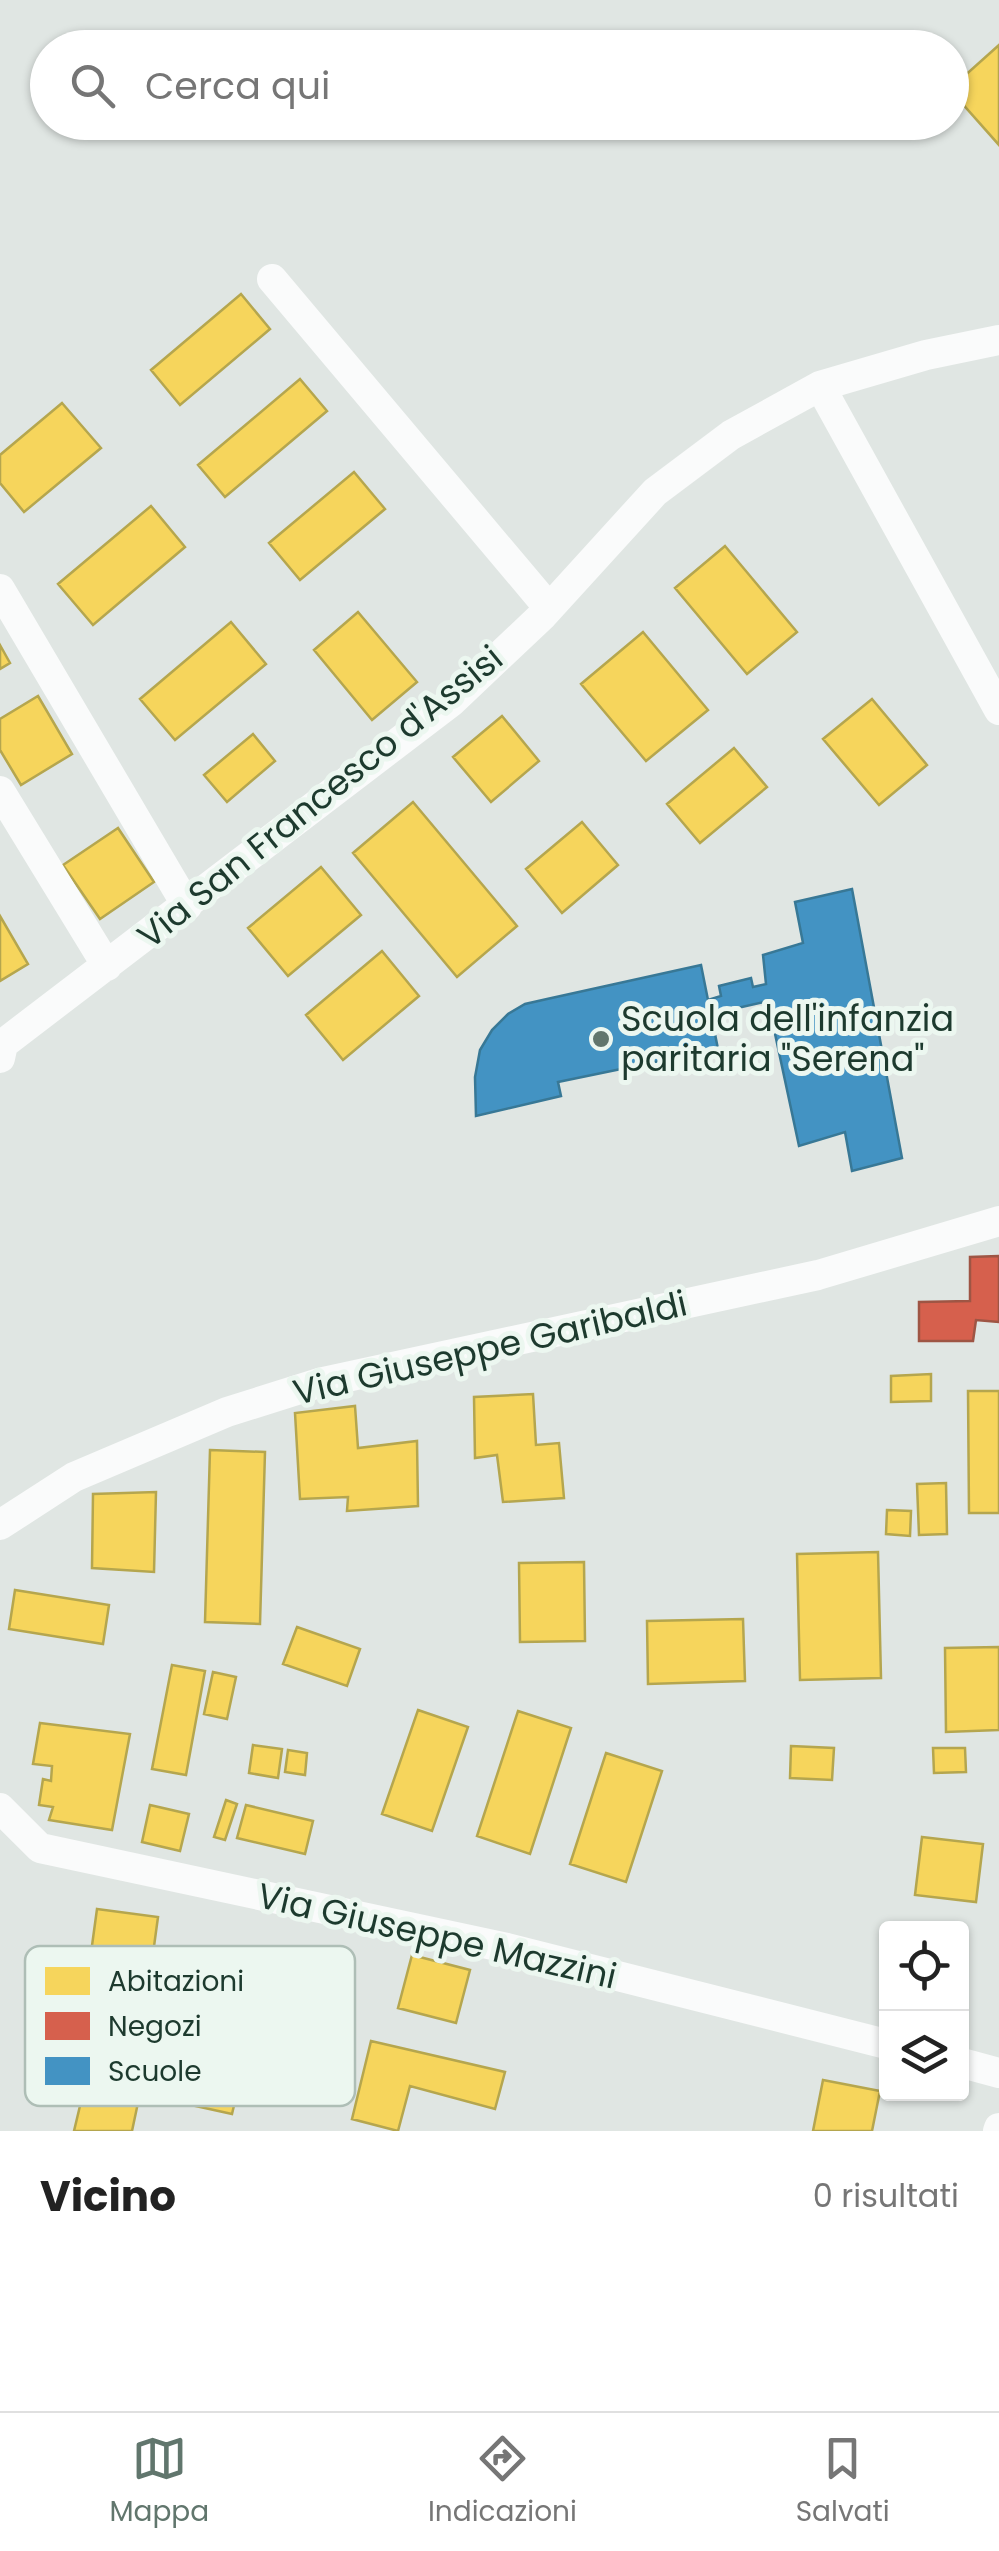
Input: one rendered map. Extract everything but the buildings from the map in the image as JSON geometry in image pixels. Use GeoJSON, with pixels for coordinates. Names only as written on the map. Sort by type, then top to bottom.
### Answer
{"type":"FeatureCollection","features":[{"type":"Feature","properties":{"kind":"street"},"geometry":{"type":"LineString","coordinates":[[272,279],[549,608]]}},
{"type":"Feature","properties":{"kind":"street","name":"Via San Francesco d'Assisi"},"geometry":{"type":"LineString","coordinates":[[1,1048],[450,702],[549,608],[655,492],[732,435],[820,386],[926,355],[999,340]]}},
{"type":"Feature","properties":{"kind":"street"},"geometry":{"type":"LineString","coordinates":[[820,386],[999,710]]}},
{"type":"Feature","properties":{"kind":"street"},"geometry":{"type":"LineString","coordinates":[[0,588],[187,906]]}},
{"type":"Feature","properties":{"kind":"street"},"geometry":{"type":"LineString","coordinates":[[0,792],[107,966]]}},
{"type":"Feature","properties":{"kind":"street","name":"Via Giuseppe Garibaldi"},"geometry":{"type":"LineString","coordinates":[[0,1525],[74,1477],[227,1412],[320,1383],[818,1275],[999,1221]]}},
{"type":"Feature","properties":{"kind":"street","name":"Via Giuseppe Mazzini"},"geometry":{"type":"LineString","coordinates":[[0,1808],[40,1848],[507,1948],[879,2042]]}},
{"type":"Feature","properties":{"kind":"street"},"geometry":{"type":"LineString","coordinates":[[969,2065],[999,2073]]}},
{"type":"Feature","properties":{"kind":"place","name":"Scuola dell'infanzia paritaria \"Serena\""},"geometry":{"type":"Point","coordinates":[601,1039]}}]}
